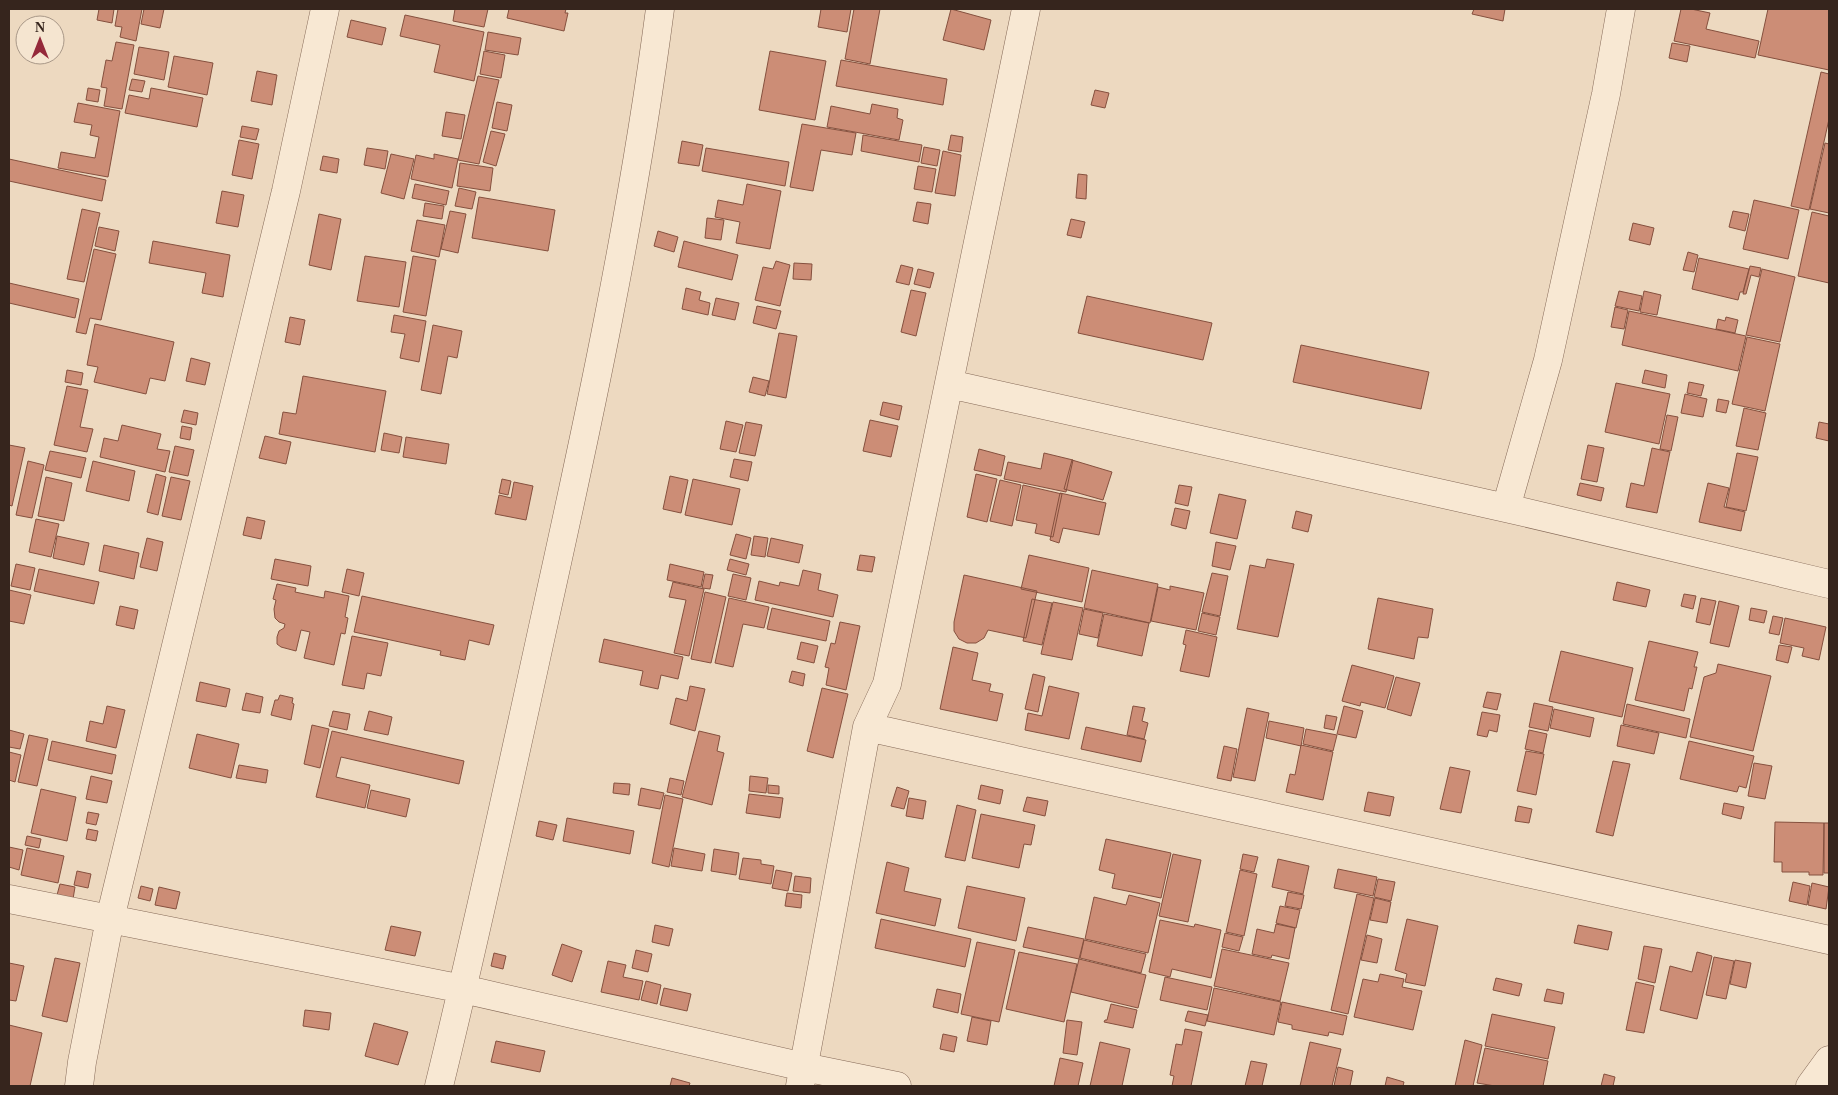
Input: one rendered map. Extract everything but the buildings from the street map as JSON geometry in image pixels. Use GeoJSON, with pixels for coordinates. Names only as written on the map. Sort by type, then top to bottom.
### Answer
{"type":"FeatureCollection","features":[{"type":"Feature","properties":{"kind":"street"},"geometry":{"type":"LineString","coordinates":[[79,1086],[110,919],[286,191],[325,9]]}},
{"type":"Feature","properties":{"kind":"street"},"geometry":{"type":"LineString","coordinates":[[439,1086],[463,989],[593,400],[648,104],[660,9]]}},
{"type":"Feature","properties":{"kind":"street"},"geometry":{"type":"LineString","coordinates":[[802,1077],[867,727],[887,684],[1026,9]]}},
{"type":"Feature","properties":{"kind":"street"},"geometry":{"type":"LineString","coordinates":[[1506,508],[1548,360],[1606,94],[1621,9]]}},
{"type":"Feature","properties":{"kind":"street"},"geometry":{"type":"LineString","coordinates":[[949,384],[1506,508],[1829,584]]}},
{"type":"Feature","properties":{"kind":"street"},"geometry":{"type":"LineString","coordinates":[[867,727],[1829,940]]}},
{"type":"Feature","properties":{"kind":"street"},"geometry":{"type":"LineString","coordinates":[[9,899],[463,989],[802,1077],[897,1086]]}},
{"type":"Feature","properties":{"kind":"street"},"geometry":{"type":"LineString","coordinates":[[1810,1086],[1829,1060]]}}]}
